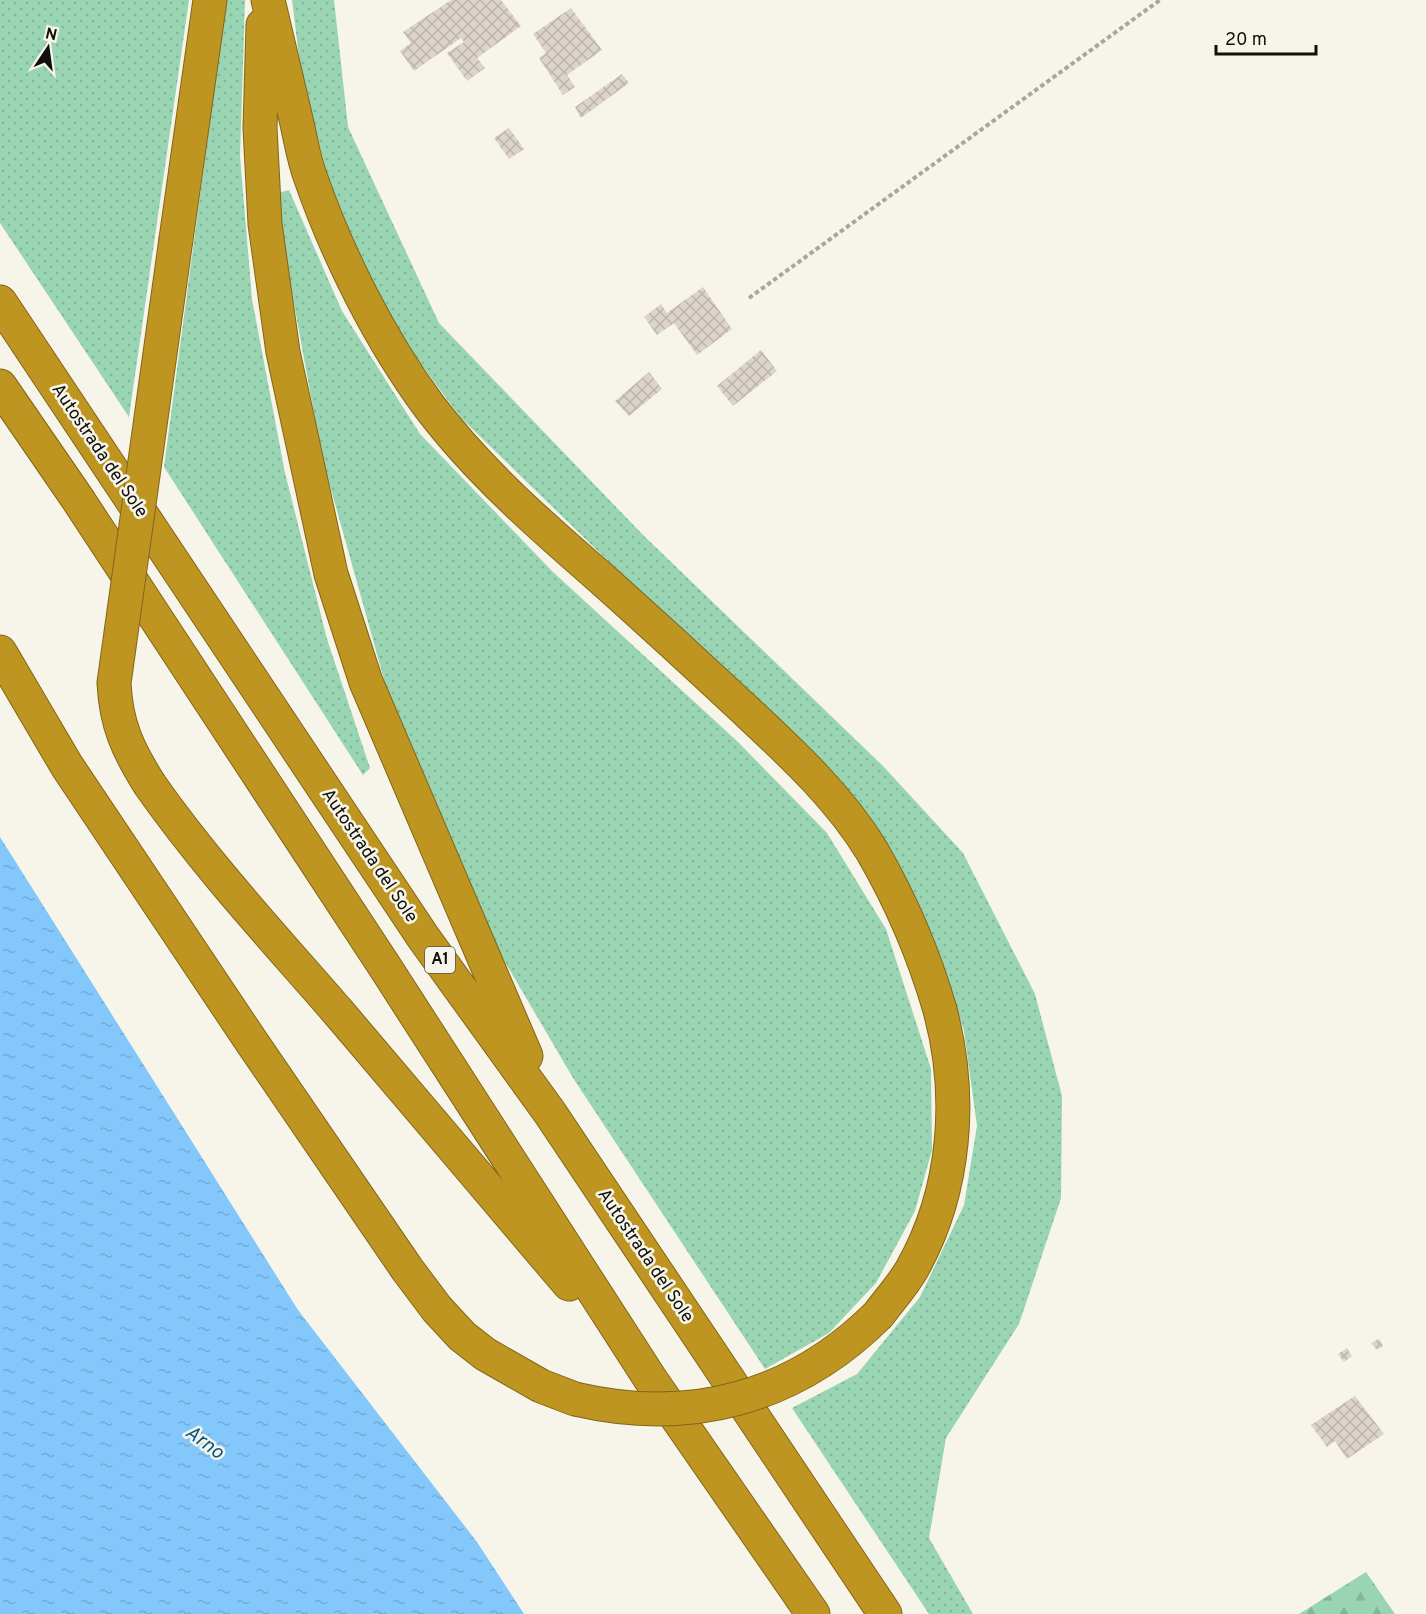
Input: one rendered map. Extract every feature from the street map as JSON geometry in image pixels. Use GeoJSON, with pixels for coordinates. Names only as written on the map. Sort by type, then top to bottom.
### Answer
{"type":"FeatureCollection","features":[{"type":"Feature","properties":{"kind":"highway"},"geometry":{"type":"LineString","coordinates":[[210,0],[114,683],[118,722],[134,759],[192,844],[651,1380]]}},
{"type":"Feature","properties":{"kind":"highway"},"geometry":{"type":"LineString","coordinates":[[266,0],[260,128],[265,224],[283,352],[331,574],[366,681],[550,1113]]}},
{"type":"Feature","properties":{"kind":"highway"},"geometry":{"type":"LineString","coordinates":[[0,652],[67,766],[251,1041],[431,1301],[462,1335],[485,1354],[541,1386],[575,1399],[604,1406],[655,1411],[682,1410],[732,1401],[783,1382],[820,1363],[856,1337],[879,1314],[910,1272],[932,1227],[949,1163],[952,1131],[952,1068],[930,976],[899,904],[871,849],[841,808],[802,763],[661,632],[510,498],[430,406],[384,337],[340,248],[309,174],[266,0]]}},
{"type":"Feature","properties":{"kind":"highway","name":"Autostrada del Sole"},"geometry":{"type":"LineString","coordinates":[[0,302],[423,937],[550,1113],[885,1614]]}},
{"type":"Feature","properties":{"kind":"highway"},"geometry":{"type":"LineString","coordinates":[[0,386],[84,508],[372,947],[651,1380],[813,1614]]}},
{"type":"Feature","properties":{"kind":"path"},"geometry":{"type":"LineString","coordinates":[[749,298],[1160,0]]}},
{"type":"Feature","properties":{"kind":"green space"},"geometry":{"type":"Polygon","coordinates":[[[0,0],[189,0],[129,417],[0,223],[0,0]]]}},
{"type":"Feature","properties":{"kind":"green space"},"geometry":{"type":"Polygon","coordinates":[[[226,0],[245,0],[240,156],[252,299],[285,473],[327,639],[370,768],[363,775],[164,467],[226,0]]]}},
{"type":"Feature","properties":{"kind":"green space"},"geometry":{"type":"Polygon","coordinates":[[[292,0],[334,0],[348,127],[439,323],[643,535],[883,766],[963,853],[1035,994],[1062,1096],[1061,1198],[1019,1324],[946,1438],[929,1538],[973,1614],[929,1614],[792,1408],[857,1374],[920,1297],[964,1205],[977,1126],[964,1031],[938,950],[894,856],[849,795],[461,418],[406,344],[367,282],[334,202],[301,73],[292,0]]]}},
{"type":"Feature","properties":{"kind":"green space"},"geometry":{"type":"Polygon","coordinates":[[[289,190],[342,311],[420,434],[553,572],[738,742],[827,833],[886,929],[931,1069],[932,1150],[915,1211],[876,1283],[829,1333],[765,1369],[573,1078],[484,926],[392,708],[322,457],[274,194],[289,190]]]}},
{"type":"Feature","properties":{"kind":"green space"},"geometry":{"type":"Polygon","coordinates":[[[1366,1572],[1395,1614],[1299,1614],[1366,1572]]]}},
{"type":"Feature","properties":{"kind":"water","name":"Arno"},"geometry":{"type":"Polygon","coordinates":[[[0,837],[298,1310],[477,1542],[524,1614],[0,1614],[0,837]]]}},
{"type":"Feature","properties":{"kind":"building"},"geometry":{"type":"Polygon","coordinates":[[[451,0],[501,0],[521,26],[477,58],[485,68],[467,81],[447,53],[464,42],[461,38],[414,71],[400,51],[411,43],[403,32],[451,0]]]}},
{"type":"Feature","properties":{"kind":"building"},"geometry":{"type":"Polygon","coordinates":[[[571,8],[602,50],[567,75],[575,87],[563,95],[539,58],[546,53],[533,34],[571,8]]]}},
{"type":"Feature","properties":{"kind":"building"},"geometry":{"type":"Polygon","coordinates":[[[622,74],[629,83],[581,118],[575,107],[622,74]]]}},
{"type":"Feature","properties":{"kind":"building"},"geometry":{"type":"Polygon","coordinates":[[[509,128],[524,149],[509,159],[494,138],[509,128]]]}},
{"type":"Feature","properties":{"kind":"building"},"geometry":{"type":"Polygon","coordinates":[[[703,287],[732,329],[697,355],[674,323],[657,335],[644,317],[661,304],[672,321],[667,313],[703,287]]]}},
{"type":"Feature","properties":{"kind":"building"},"geometry":{"type":"Polygon","coordinates":[[[761,350],[777,371],[733,406],[717,386],[761,350]]]}},
{"type":"Feature","properties":{"kind":"building"},"geometry":{"type":"Polygon","coordinates":[[[649,372],[662,389],[629,416],[615,401],[649,372]]]}},
{"type":"Feature","properties":{"kind":"building"},"geometry":{"type":"Polygon","coordinates":[[[1379,1339],[1383,1346],[1377,1350],[1371,1343],[1379,1339]]]}},
{"type":"Feature","properties":{"kind":"building"},"geometry":{"type":"Polygon","coordinates":[[[1347,1348],[1352,1356],[1344,1362],[1338,1354],[1347,1348]]]}},
{"type":"Feature","properties":{"kind":"building"},"geometry":{"type":"Polygon","coordinates":[[[1355,1396],[1384,1434],[1347,1459],[1335,1441],[1327,1447],[1311,1425],[1355,1396]]]}}]}
